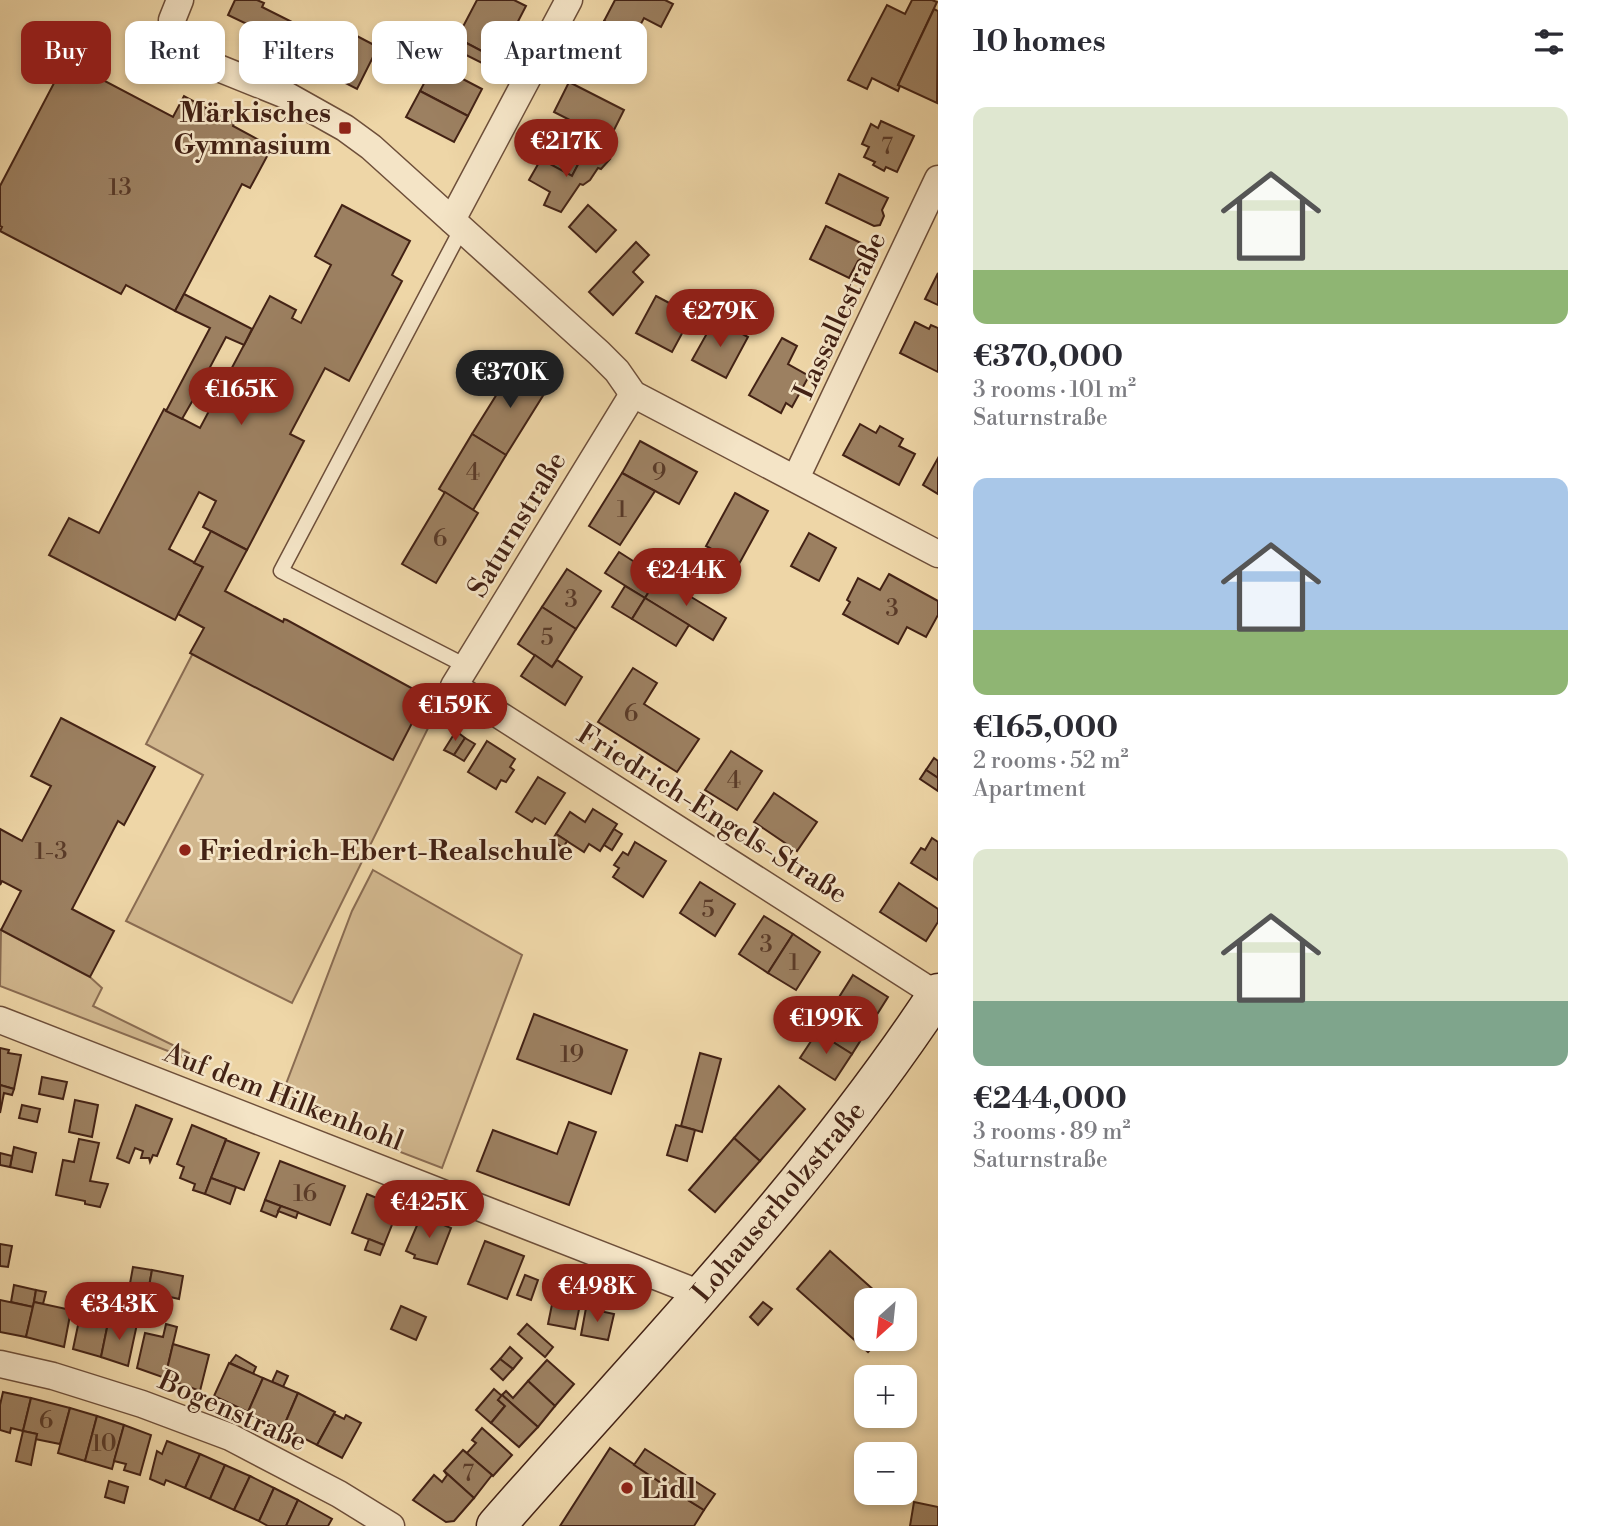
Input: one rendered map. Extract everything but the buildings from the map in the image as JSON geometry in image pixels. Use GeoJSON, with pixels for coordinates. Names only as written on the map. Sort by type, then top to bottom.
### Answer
{"type":"FeatureCollection","features":[{"type":"Feature","properties":{"kind":"street"},"geometry":{"type":"LineString","coordinates":[[180,0],[172,20],[172,41],[186,55],[288,96],[345,128],[457,224],[599,353],[617,371],[632,394],[938,554]]}},
{"type":"Feature","properties":{"kind":"street"},"geometry":{"type":"LineString","coordinates":[[457,224],[569,0]]}},
{"type":"Feature","properties":{"kind":"street","name":"Lassallestraße"},"geometry":{"type":"LineString","coordinates":[[796,478],[938,179]]}},
{"type":"Feature","properties":{"kind":"street","name":"Saturnstraße"},"geometry":{"type":"LineString","coordinates":[[460,676],[632,394]]}},
{"type":"Feature","properties":{"kind":"street","name":"Friedrich-Engels-Straße"},"geometry":{"type":"LineString","coordinates":[[460,676],[937,994]]}},
{"type":"Feature","properties":{"kind":"street","name":"Lohauserholzstraße"},"geometry":{"type":"LineString","coordinates":[[496,1526],[798,1182],[902,1047],[937,994]]}},
{"type":"Feature","properties":{"kind":"street","name":"Auf dem Hilkenhohl"},"geometry":{"type":"LineString","coordinates":[[0,1020],[701,1294]]}},
{"type":"Feature","properties":{"kind":"street","name":"Bogenstraße"},"geometry":{"type":"LineString","coordinates":[[0,1364],[53,1376],[230,1437],[339,1494],[391,1526]]}},
{"type":"Feature","properties":{"kind":"lane"},"geometry":{"type":"LineString","coordinates":[[457,224],[281,571],[460,676]]}},
{"type":"Feature","properties":{"kind":"shaded area"},"geometry":{"type":"Polygon","coordinates":[[[193,653],[411,723],[426,696],[440,704],[292,1003],[126,921],[203,775],[146,744],[193,653]]]}},
{"type":"Feature","properties":{"kind":"shaded area"},"geometry":{"type":"Polygon","coordinates":[[[373,870],[522,955],[442,1168],[278,1105],[352,911],[373,870]]]}},
{"type":"Feature","properties":{"kind":"shaded area"},"geometry":{"type":"Polygon","coordinates":[[[1,930],[90,977],[102,988],[93,1006],[189,1053],[186,1058],[0,986],[1,930]]]}},
{"type":"Feature","properties":{"kind":"place","name":"Märkisches Gymnasium"},"geometry":{"type":"Point","coordinates":[345,128]}},
{"type":"Feature","properties":{"kind":"place","name":"Friedrich-Ebert-Realschule"},"geometry":{"type":"Point","coordinates":[185,850]}},
{"type":"Feature","properties":{"kind":"place","name":"Lidl"},"geometry":{"type":"Point","coordinates":[627,1488]}}]}
